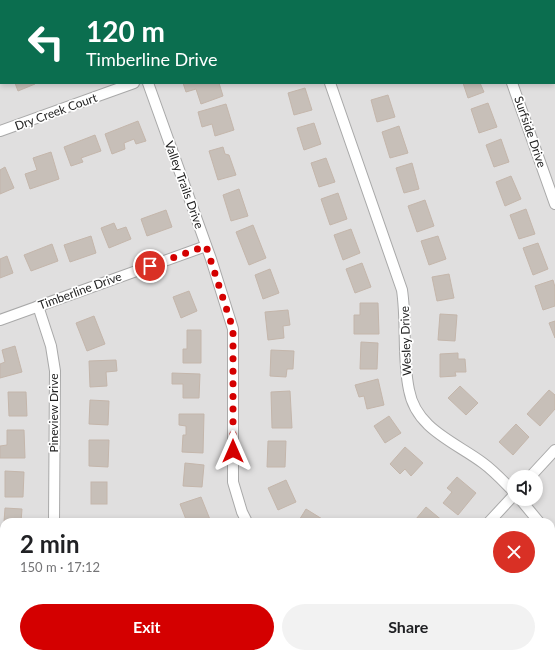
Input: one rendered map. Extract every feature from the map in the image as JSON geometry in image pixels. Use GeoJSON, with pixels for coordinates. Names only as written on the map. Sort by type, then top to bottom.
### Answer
{"type":"FeatureCollection","features":[{"type":"Feature","properties":{"kind":"street","name":"Dry Creek Court"},"geometry":{"type":"LineString","coordinates":[[0,131],[131,84]]}},
{"type":"Feature","properties":{"kind":"street","name":"Valley Trails Drive"},"geometry":{"type":"LineString","coordinates":[[148,84],[206,246],[233,329],[233,482],[245,518]]}},
{"type":"Feature","properties":{"kind":"street","name":"Wesley Drive"},"geometry":{"type":"LineString","coordinates":[[330,84],[402,290],[406,314],[405,368],[409,393],[426,423],[437,434],[484,463],[507,486]]}},
{"type":"Feature","properties":{"kind":"street","name":"Surfside Drive"},"geometry":{"type":"LineString","coordinates":[[512,84],[551,183],[555,204]]}},
{"type":"Feature","properties":{"kind":"street","name":"Timberline Drive"},"geometry":{"type":"LineString","coordinates":[[0,320],[206,246]]}},
{"type":"Feature","properties":{"kind":"street","name":"Pineview Drive"},"geometry":{"type":"LineString","coordinates":[[38,306],[51,346],[55,372],[54,518]]}},
{"type":"Feature","properties":{"kind":"street"},"geometry":{"type":"LineString","coordinates":[[536,470],[555,450]]}},
{"type":"Feature","properties":{"kind":"street"},"geometry":{"type":"LineString","coordinates":[[492,518],[507,501]]}},
{"type":"Feature","properties":{"kind":"street"},"geometry":{"type":"LineString","coordinates":[[526,506],[536,518]]}},
{"type":"Feature","properties":{"kind":"shaded area"},"geometry":{"type":"Polygon","coordinates":[[[0,84],[555,84],[555,518],[0,518],[0,84]]]}},
{"type":"Feature","properties":{"kind":"building"},"geometry":{"type":"Polygon","coordinates":[[[15,84],[35,84],[18,91],[15,84]]]}},
{"type":"Feature","properties":{"kind":"building"},"geometry":{"type":"Polygon","coordinates":[[[183,84],[219,84],[223,96],[201,104],[196,89],[186,92],[183,84]]]}},
{"type":"Feature","properties":{"kind":"building"},"geometry":{"type":"Polygon","coordinates":[[[463,84],[480,84],[484,92],[468,98],[463,84]]]}},
{"type":"Feature","properties":{"kind":"building"},"geometry":{"type":"Polygon","coordinates":[[[305,88],[312,110],[294,115],[288,93],[305,88]]]}},
{"type":"Feature","properties":{"kind":"building"},"geometry":{"type":"Polygon","coordinates":[[[388,95],[395,117],[377,122],[371,100],[388,95]]]}},
{"type":"Feature","properties":{"kind":"building"},"geometry":{"type":"Polygon","coordinates":[[[488,103],[497,127],[479,133],[471,109],[488,103]]]}},
{"type":"Feature","properties":{"kind":"building"},"geometry":{"type":"Polygon","coordinates":[[[226,104],[234,130],[215,136],[212,124],[202,127],[198,112],[226,104]]]}},
{"type":"Feature","properties":{"kind":"building"},"geometry":{"type":"Polygon","coordinates":[[[138,121],[146,141],[136,144],[134,139],[124,143],[125,149],[112,154],[105,134],[138,121]]]}},
{"type":"Feature","properties":{"kind":"building"},"geometry":{"type":"Polygon","coordinates":[[[314,123],[321,144],[304,150],[297,128],[314,123]]]}},
{"type":"Feature","properties":{"kind":"building"},"geometry":{"type":"Polygon","coordinates":[[[399,126],[408,153],[390,158],[382,132],[399,126]]]}},
{"type":"Feature","properties":{"kind":"building"},"geometry":{"type":"Polygon","coordinates":[[[95,135],[101,151],[81,158],[83,162],[71,166],[64,147],[95,135]]]}},
{"type":"Feature","properties":{"kind":"building"},"geometry":{"type":"Polygon","coordinates":[[[501,139],[509,162],[494,167],[486,145],[501,139]]]}},
{"type":"Feature","properties":{"kind":"building"},"geometry":{"type":"Polygon","coordinates":[[[223,147],[225,154],[229,155],[236,175],[218,180],[209,151],[223,147]]]}},
{"type":"Feature","properties":{"kind":"building"},"geometry":{"type":"Polygon","coordinates":[[[51,152],[59,179],[30,189],[25,174],[37,170],[33,158],[51,152]]]}},
{"type":"Feature","properties":{"kind":"building"},"geometry":{"type":"Polygon","coordinates":[[[326,158],[335,182],[319,187],[311,163],[326,158]]]}},
{"type":"Feature","properties":{"kind":"building"},"geometry":{"type":"Polygon","coordinates":[[[412,163],[419,189],[404,193],[396,168],[412,163]]]}},
{"type":"Feature","properties":{"kind":"building"},"geometry":{"type":"Polygon","coordinates":[[[5,167],[14,188],[0,194],[0,170],[5,167]]]}},
{"type":"Feature","properties":{"kind":"building"},"geometry":{"type":"Polygon","coordinates":[[[511,176],[521,199],[505,206],[496,182],[511,176]]]}},
{"type":"Feature","properties":{"kind":"building"},"geometry":{"type":"Polygon","coordinates":[[[239,189],[248,216],[231,221],[223,195],[239,189]]]}},
{"type":"Feature","properties":{"kind":"building"},"geometry":{"type":"Polygon","coordinates":[[[338,193],[347,219],[330,225],[321,199],[338,193]]]}},
{"type":"Feature","properties":{"kind":"building"},"geometry":{"type":"Polygon","coordinates":[[[425,200],[434,226],[417,232],[408,206],[425,200]]]}},
{"type":"Feature","properties":{"kind":"building"},"geometry":{"type":"Polygon","coordinates":[[[526,209],[535,234],[519,239],[510,215],[526,209]]]}},
{"type":"Feature","properties":{"kind":"building"},"geometry":{"type":"Polygon","coordinates":[[[166,210],[172,227],[147,236],[141,219],[166,210]]]}},
{"type":"Feature","properties":{"kind":"building"},"geometry":{"type":"Polygon","coordinates":[[[114,223],[117,230],[126,227],[131,239],[109,248],[101,228],[114,223]]]}},
{"type":"Feature","properties":{"kind":"building"},"geometry":{"type":"Polygon","coordinates":[[[253,225],[266,258],[249,265],[236,232],[253,225]]]}},
{"type":"Feature","properties":{"kind":"building"},"geometry":{"type":"Polygon","coordinates":[[[351,229],[360,253],[343,260],[334,235],[351,229]]]}},
{"type":"Feature","properties":{"kind":"building"},"geometry":{"type":"Polygon","coordinates":[[[91,236],[96,253],[70,262],[64,245],[91,236]]]}},
{"type":"Feature","properties":{"kind":"building"},"geometry":{"type":"Polygon","coordinates":[[[438,236],[446,259],[429,265],[421,241],[438,236]]]}},
{"type":"Feature","properties":{"kind":"building"},"geometry":{"type":"Polygon","coordinates":[[[538,243],[548,269],[533,275],[523,248],[538,243]]]}},
{"type":"Feature","properties":{"kind":"building"},"geometry":{"type":"Polygon","coordinates":[[[52,244],[58,261],[31,271],[24,255],[52,244]]]}},
{"type":"Feature","properties":{"kind":"building"},"geometry":{"type":"Polygon","coordinates":[[[7,256],[13,273],[0,278],[0,259],[7,256]]]}},
{"type":"Feature","properties":{"kind":"building"},"geometry":{"type":"Polygon","coordinates":[[[362,263],[371,287],[355,293],[346,269],[362,263]]]}},
{"type":"Feature","properties":{"kind":"building"},"geometry":{"type":"Polygon","coordinates":[[[270,269],[279,293],[263,299],[255,275],[270,269]]]}},
{"type":"Feature","properties":{"kind":"building"},"geometry":{"type":"Polygon","coordinates":[[[449,274],[454,298],[437,301],[432,277],[449,274]]]}},
{"type":"Feature","properties":{"kind":"building"},"geometry":{"type":"Polygon","coordinates":[[[553,280],[555,287],[555,306],[543,310],[535,286],[553,280]]]}},
{"type":"Feature","properties":{"kind":"building"},"geometry":{"type":"Polygon","coordinates":[[[189,291],[197,311],[181,318],[173,297],[189,291]]]}},
{"type":"Feature","properties":{"kind":"building"},"geometry":{"type":"Polygon","coordinates":[[[360,303],[378,303],[379,334],[354,334],[354,315],[360,315],[360,303]]]}},
{"type":"Feature","properties":{"kind":"building"},"geometry":{"type":"Polygon","coordinates":[[[288,310],[290,325],[283,326],[284,338],[268,340],[265,312],[288,310]]]}},
{"type":"Feature","properties":{"kind":"building"},"geometry":{"type":"Polygon","coordinates":[[[440,314],[457,315],[455,341],[438,340],[440,314]]]}},
{"type":"Feature","properties":{"kind":"building"},"geometry":{"type":"Polygon","coordinates":[[[94,316],[105,344],[87,351],[76,323],[94,316]]]}},
{"type":"Feature","properties":{"kind":"building"},"geometry":{"type":"Polygon","coordinates":[[[555,321],[555,338],[549,323],[555,321]]]}},
{"type":"Feature","properties":{"kind":"building"},"geometry":{"type":"Polygon","coordinates":[[[187,330],[201,330],[201,363],[183,363],[183,349],[187,349],[187,330]]]}},
{"type":"Feature","properties":{"kind":"building"},"geometry":{"type":"Polygon","coordinates":[[[361,342],[378,343],[377,369],[360,369],[361,342]]]}},
{"type":"Feature","properties":{"kind":"building"},"geometry":{"type":"Polygon","coordinates":[[[15,346],[22,372],[0,378],[0,364],[5,362],[2,350],[15,346]]]}},
{"type":"Feature","properties":{"kind":"building"},"geometry":{"type":"Polygon","coordinates":[[[271,350],[294,351],[293,369],[287,369],[286,377],[270,376],[271,350]]]}},
{"type":"Feature","properties":{"kind":"building"},"geometry":{"type":"Polygon","coordinates":[[[458,353],[458,359],[465,359],[466,372],[455,372],[456,376],[440,377],[440,354],[458,353]]]}},
{"type":"Feature","properties":{"kind":"building"},"geometry":{"type":"Polygon","coordinates":[[[116,360],[117,371],[106,372],[107,386],[90,387],[89,361],[116,360]]]}},
{"type":"Feature","properties":{"kind":"building"},"geometry":{"type":"Polygon","coordinates":[[[172,373],[200,374],[199,398],[183,398],[183,384],[172,384],[172,373]]]}},
{"type":"Feature","properties":{"kind":"building"},"geometry":{"type":"Polygon","coordinates":[[[378,379],[384,405],[367,409],[364,396],[359,397],[355,385],[378,379]]]}},
{"type":"Feature","properties":{"kind":"building"},"geometry":{"type":"Polygon","coordinates":[[[460,386],[478,403],[466,415],[448,398],[460,386]]]}},
{"type":"Feature","properties":{"kind":"building"},"geometry":{"type":"Polygon","coordinates":[[[549,390],[555,395],[555,409],[540,426],[527,414],[549,390]]]}},
{"type":"Feature","properties":{"kind":"building"},"geometry":{"type":"Polygon","coordinates":[[[290,391],[292,428],[272,428],[271,392],[290,391]]]}},
{"type":"Feature","properties":{"kind":"building"},"geometry":{"type":"Polygon","coordinates":[[[8,392],[26,392],[27,416],[9,416],[8,392]]]}},
{"type":"Feature","properties":{"kind":"building"},"geometry":{"type":"Polygon","coordinates":[[[90,400],[109,401],[108,425],[89,424],[90,400]]]}},
{"type":"Feature","properties":{"kind":"building"},"geometry":{"type":"Polygon","coordinates":[[[179,414],[204,414],[203,453],[182,452],[183,435],[186,435],[186,426],[179,425],[179,414]]]}},
{"type":"Feature","properties":{"kind":"building"},"geometry":{"type":"Polygon","coordinates":[[[389,416],[401,433],[385,443],[374,426],[389,416]]]}},
{"type":"Feature","properties":{"kind":"building"},"geometry":{"type":"Polygon","coordinates":[[[516,424],[529,437],[513,455],[499,442],[516,424]]]}},
{"type":"Feature","properties":{"kind":"building"},"geometry":{"type":"Polygon","coordinates":[[[7,430],[24,430],[25,458],[0,458],[0,446],[7,445],[7,430]]]}},
{"type":"Feature","properties":{"kind":"building"},"geometry":{"type":"Polygon","coordinates":[[[89,440],[109,440],[108,467],[89,466],[89,440]]]}},
{"type":"Feature","properties":{"kind":"building"},"geometry":{"type":"Polygon","coordinates":[[[268,441],[286,441],[285,467],[267,467],[268,441]]]}},
{"type":"Feature","properties":{"kind":"building"},"geometry":{"type":"Polygon","coordinates":[[[405,447],[423,463],[411,476],[405,469],[400,474],[390,464],[405,447]]]}},
{"type":"Feature","properties":{"kind":"building"},"geometry":{"type":"Polygon","coordinates":[[[185,463],[204,465],[202,487],[183,486],[185,463]]]}},
{"type":"Feature","properties":{"kind":"building"},"geometry":{"type":"Polygon","coordinates":[[[5,471],[24,472],[23,497],[5,497],[5,471]]]}},
{"type":"Feature","properties":{"kind":"building"},"geometry":{"type":"Polygon","coordinates":[[[457,477],[476,493],[458,515],[443,503],[452,492],[447,488],[457,477]]]}},
{"type":"Feature","properties":{"kind":"building"},"geometry":{"type":"Polygon","coordinates":[[[286,480],[296,502],[278,510],[268,488],[286,480]]]}},
{"type":"Feature","properties":{"kind":"building"},"geometry":{"type":"Polygon","coordinates":[[[91,482],[107,482],[107,504],[91,504],[91,482]]]}},
{"type":"Feature","properties":{"kind":"building"},"geometry":{"type":"Polygon","coordinates":[[[201,497],[209,518],[185,518],[180,504],[201,497]]]}},
{"type":"Feature","properties":{"kind":"building"},"geometry":{"type":"Polygon","coordinates":[[[426,507],[439,518],[417,518],[426,507]]]}},
{"type":"Feature","properties":{"kind":"building"},"geometry":{"type":"Polygon","coordinates":[[[5,508],[22,509],[21,518],[4,518],[5,508]]]}},
{"type":"Feature","properties":{"kind":"building"},"geometry":{"type":"Polygon","coordinates":[[[306,509],[321,518],[300,518],[306,509]]]}},
{"type":"Feature","properties":{"kind":"route"},"geometry":{"type":"LineString","coordinates":[[150,266],[206,246],[230,315],[233,329],[233,451]]}}]}
